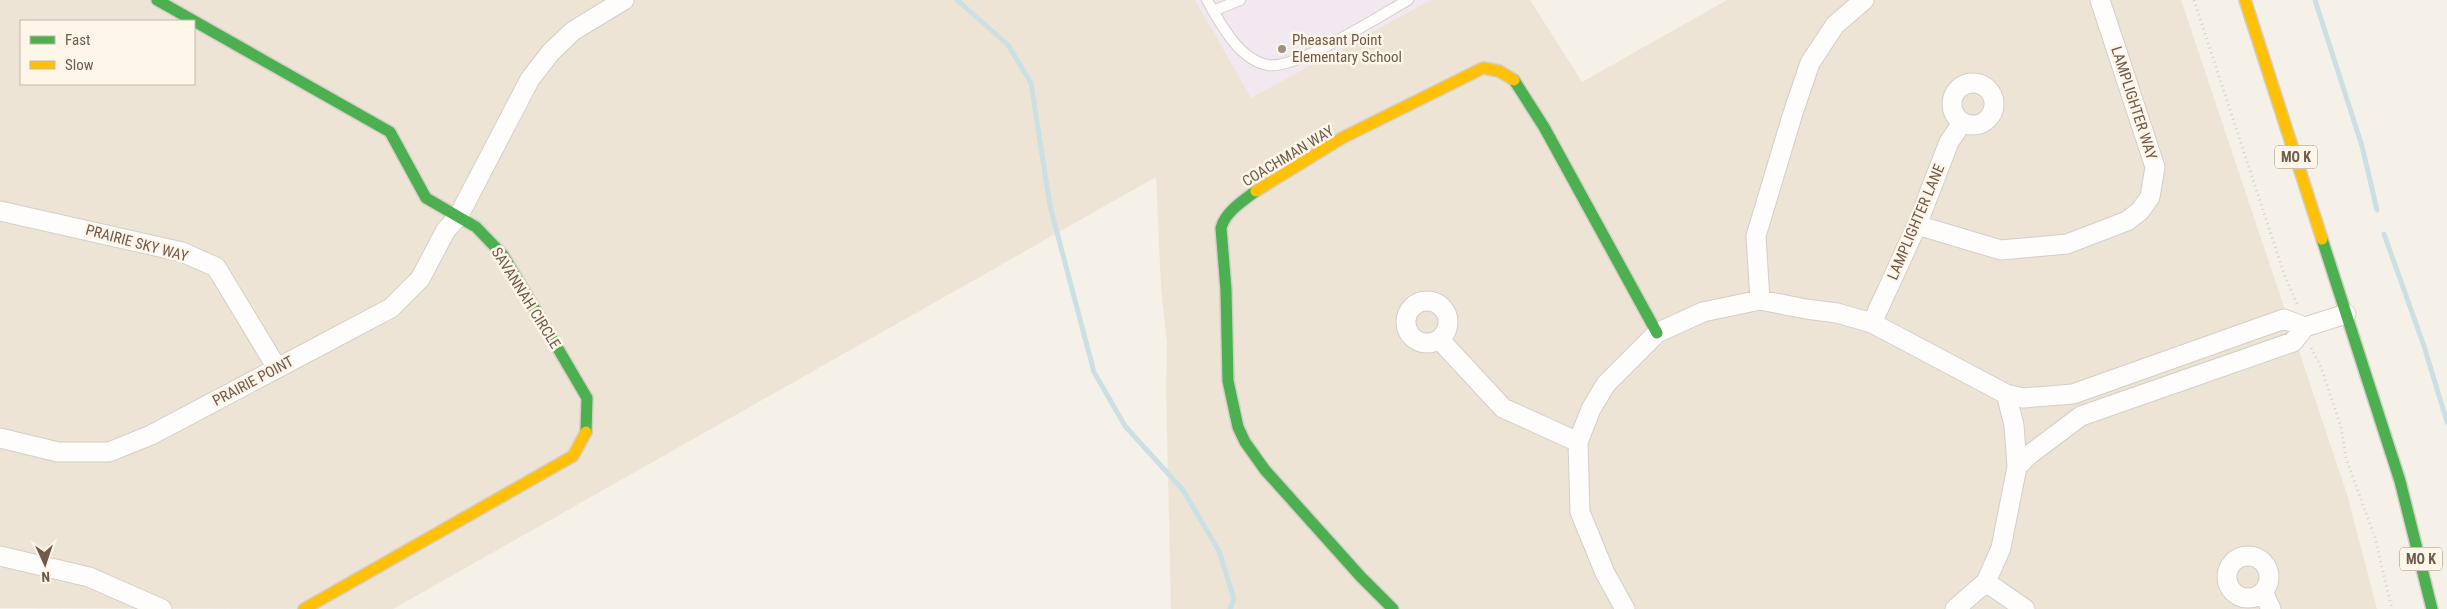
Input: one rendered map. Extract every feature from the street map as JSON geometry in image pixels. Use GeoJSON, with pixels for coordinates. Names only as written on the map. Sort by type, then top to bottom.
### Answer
{"type":"FeatureCollection","features":[{"type":"Feature","properties":{"kind":"street","name":"SAVANNAH CIRCLE"},"geometry":{"type":"LineString","coordinates":[[157,0],[194,20]]}},
{"type":"Feature","properties":{"kind":"street","name":"PRAIRIE POINT"},"geometry":{"type":"LineString","coordinates":[[0,438],[58,452],[109,452],[151,435],[390,308],[420,279],[446,230],[458,217],[530,79],[551,52],[573,31],[624,0]]}},
{"type":"Feature","properties":{"kind":"street"},"geometry":{"type":"LineString","coordinates":[[1760,300],[1756,236],[1804,80],[1810,63],[1836,25],[1864,0]]}},
{"type":"Feature","properties":{"kind":"street","name":"LAMPLIGHTER WAY"},"geometry":{"type":"LineString","coordinates":[[1917,225],[2001,250],[2067,244],[2127,221],[2140,211],[2150,197],[2155,167],[2100,0]]}},
{"type":"Feature","properties":{"kind":"street","name":"MO K"},"geometry":{"type":"LineString","coordinates":[[2245,0],[2400,481],[2432,609]]}},
{"type":"Feature","properties":{"kind":"street","name":"SAVANNAH CIRCLE"},"geometry":{"type":"LineString","coordinates":[[195,20],[390,132],[426,198],[476,226],[503,255],[587,398],[586,434],[573,456],[304,609]]}},
{"type":"Feature","properties":{"kind":"street","name":"COACHMAN WAY"},"geometry":{"type":"LineString","coordinates":[[1393,609],[1332,545],[1260,461],[1241,434],[1232,411],[1228,370],[1226,288],[1221,234],[1221,224],[1230,214],[1253,192],[1299,164],[1401,108],[1483,68],[1499,70],[1515,80],[1544,127],[1657,332]]}},
{"type":"Feature","properties":{"kind":"street","name":"LAMPLIGHTER LANE"},"geometry":{"type":"LineString","coordinates":[[1872,323],[1917,225],[1949,142],[1962,123]]}},
{"type":"Feature","properties":{"kind":"street","name":"PRAIRIE SKY WAY"},"geometry":{"type":"LineString","coordinates":[[0,211],[182,252],[216,267],[276,368]]}},
{"type":"Feature","properties":{"kind":"street"},"geometry":{"type":"LineString","coordinates":[[1625,609],[1605,573],[1580,512],[1578,442],[1598,395],[1657,332],[1703,312],[1760,300],[1806,309],[1837,312],[1872,323],[2006,394],[2022,398],[2072,394],[2284,318],[2305,327]]}},
{"type":"Feature","properties":{"kind":"street"},"geometry":{"type":"LineString","coordinates":[[2016,467],[2081,416],[2293,342],[2305,327],[2346,314]]}},
{"type":"Feature","properties":{"kind":"street"},"geometry":{"type":"LineString","coordinates":[[1440,340],[1503,408],[1578,442]]}},
{"type":"Feature","properties":{"kind":"street"},"geometry":{"type":"LineString","coordinates":[[2157,364],[2165,386]]}},
{"type":"Feature","properties":{"kind":"street"},"geometry":{"type":"LineString","coordinates":[[1955,609],[1986,582],[2001,548],[2016,467],[2014,424],[2006,394]]}},
{"type":"Feature","properties":{"kind":"street"},"geometry":{"type":"LineString","coordinates":[[2072,394],[2081,416]]}},
{"type":"Feature","properties":{"kind":"street"},"geometry":{"type":"LineString","coordinates":[[0,556],[89,578],[162,609]]}},
{"type":"Feature","properties":{"kind":"street"},"geometry":{"type":"LineString","coordinates":[[1986,582],[2026,609]]}},
{"type":"Feature","properties":{"kind":"lane"},"geometry":{"type":"LineString","coordinates":[[1207,0],[1238,46],[1253,59],[1269,65],[1295,61],[1408,0]]}},
{"type":"Feature","properties":{"kind":"lane"},"geometry":{"type":"LineString","coordinates":[[1213,11],[1240,0]]}},
{"type":"Feature","properties":{"kind":"path"},"geometry":{"type":"LineString","coordinates":[[2194,0],[2284,274],[2295,299],[2314,356],[2321,367],[2341,427],[2346,458],[2375,538],[2392,609]]}},
{"type":"Feature","properties":{"kind":"shaded area"},"geometry":{"type":"Polygon","coordinates":[[[0,0],[1530,0],[1582,82],[1727,0],[2181,0],[2347,494],[2377,609],[1171,609],[1166,387],[1167,345],[1161,287],[1156,177],[393,609],[0,608],[0,0]]]}},
{"type":"Feature","properties":{"kind":"shaded area","name":"Pheasant Point Elementary School"},"geometry":{"type":"Polygon","coordinates":[[[1195,0],[1431,0],[1251,98],[1195,0]]]}},
{"type":"Feature","properties":{"kind":"waterway"},"geometry":{"type":"LineString","coordinates":[[957,0],[1008,45],[1031,83],[1050,206],[1094,372],[1125,426],[1183,490],[1219,551],[1234,599],[1230,609]]}},
{"type":"Feature","properties":{"kind":"waterway"},"geometry":{"type":"LineString","coordinates":[[2315,0],[2362,146],[2377,210]]}},
{"type":"Feature","properties":{"kind":"waterway"},"geometry":{"type":"LineString","coordinates":[[2384,234],[2424,346],[2447,422]]}},
{"type":"Feature","properties":{"kind":"traffic: fast"},"geometry":{"type":"LineString","coordinates":[[157,0],[192,20]]}},
{"type":"Feature","properties":{"kind":"traffic: fast"},"geometry":{"type":"LineString","coordinates":[[195,22],[390,132],[426,198],[476,227],[503,255],[587,398],[586,432]]}},
{"type":"Feature","properties":{"kind":"traffic: fast"},"geometry":{"type":"LineString","coordinates":[[1514,80],[1544,127],[1657,333]]}},
{"type":"Feature","properties":{"kind":"traffic: fast"},"geometry":{"type":"LineString","coordinates":[[1256,191],[1241,202],[1226,217],[1221,228],[1226,290],[1228,381],[1238,427],[1245,442],[1265,470],[1361,577],[1393,609]]}},
{"type":"Feature","properties":{"kind":"traffic: fast"},"geometry":{"type":"LineString","coordinates":[[2322,239],[2400,481],[2432,609]]}},
{"type":"Feature","properties":{"kind":"traffic: slow"},"geometry":{"type":"LineString","coordinates":[[2245,0],[2322,239]]}},
{"type":"Feature","properties":{"kind":"traffic: slow"},"geometry":{"type":"LineString","coordinates":[[1256,191],[1342,138],[1483,68],[1499,71],[1514,80]]}},
{"type":"Feature","properties":{"kind":"traffic: slow"},"geometry":{"type":"LineString","coordinates":[[304,609],[573,456],[586,432]]}},
{"type":"Feature","properties":{"kind":"place","name":"Pheasant Point Elementary School"},"geometry":{"type":"Point","coordinates":[1282,49]}}]}
